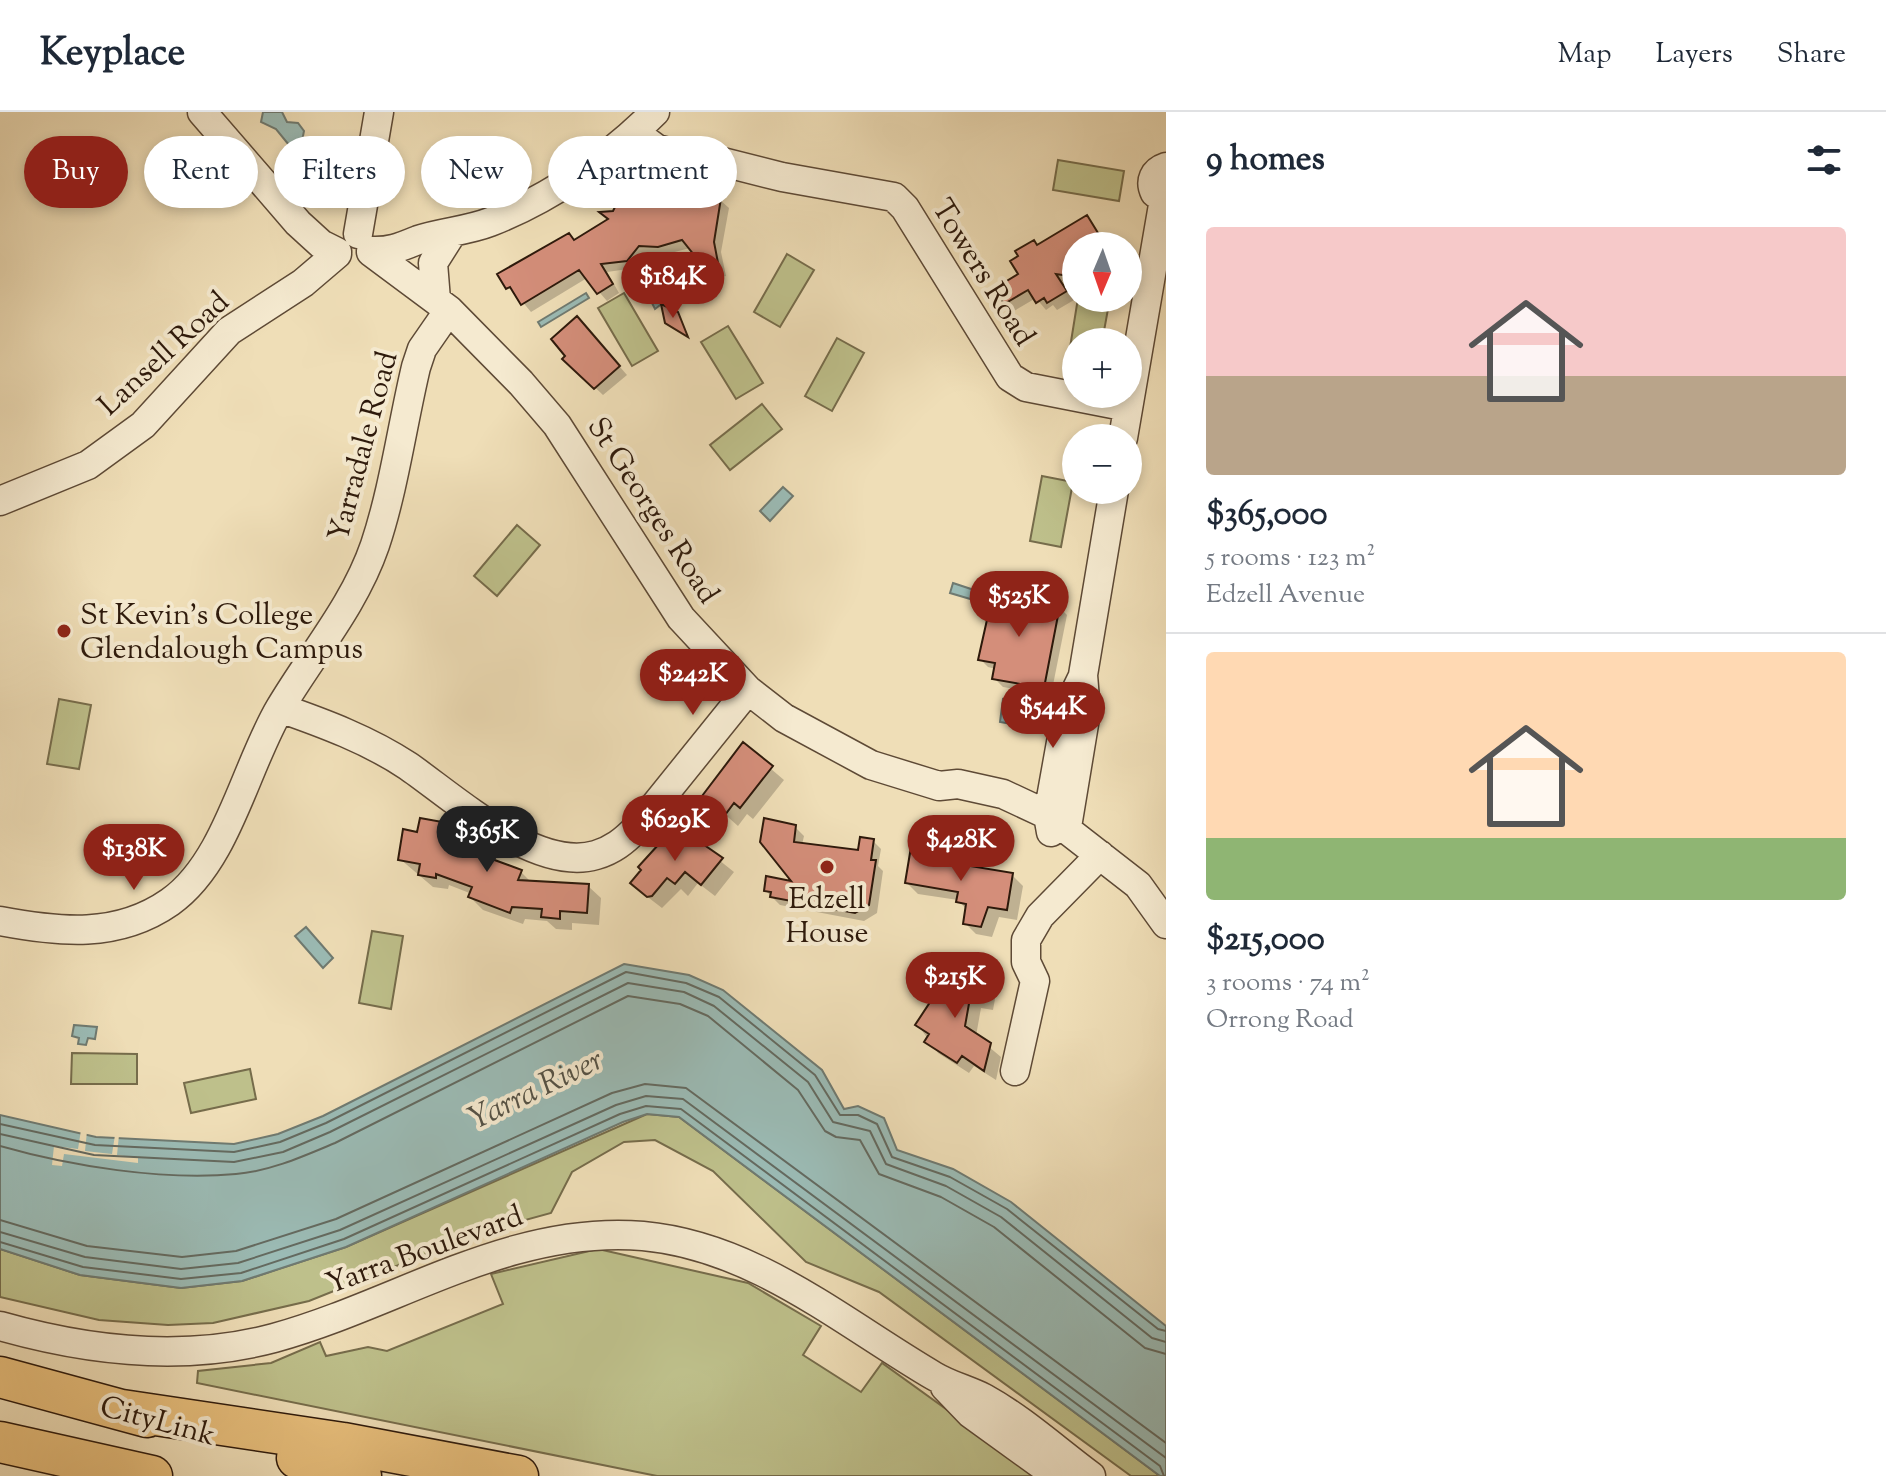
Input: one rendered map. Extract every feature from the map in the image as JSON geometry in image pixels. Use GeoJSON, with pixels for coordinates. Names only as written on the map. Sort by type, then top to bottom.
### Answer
{"type":"FeatureCollection","features":[{"type":"Feature","properties":{"kind":"highway","name":"CityLink"},"geometry":{"type":"LineString","coordinates":[[0,1377],[361,1476]]}},
{"type":"Feature","properties":{"kind":"highway"},"geometry":{"type":"LineString","coordinates":[[122,1410],[343,1443],[518,1476]]}},
{"type":"Feature","properties":{"kind":"highway","name":"CityLink"},"geometry":{"type":"LineString","coordinates":[[0,1443],[152,1476]]}},
{"type":"Feature","properties":{"kind":"highway"},"geometry":{"type":"LineString","coordinates":[[0,1443],[111,1476]]}},
{"type":"Feature","properties":{"kind":"street","name":"St Georges Road"},"geometry":{"type":"LineString","coordinates":[[202,112],[274,191]]}},
{"type":"Feature","properties":{"kind":"street"},"geometry":{"type":"LineString","coordinates":[[379,112],[355,250],[418,241],[490,222],[546,194],[647,120]]}},
{"type":"Feature","properties":{"kind":"street","name":"Towers Road"},"geometry":{"type":"LineString","coordinates":[[647,120],[687,153],[782,177],[894,197],[905,208],[1010,377],[1026,387],[1062,394]]}},
{"type":"Feature","properties":{"kind":"street"},"geometry":{"type":"LineString","coordinates":[[1142,329],[1165,200],[1155,193],[1152,182],[1156,172],[1166,167]]}},
{"type":"Feature","properties":{"kind":"street","name":"St Georges Road"},"geometry":{"type":"LineString","coordinates":[[288,208],[298,223],[321,244],[355,250]]}},
{"type":"Feature","properties":{"kind":"street","name":"St Georges Road"},"geometry":{"type":"LineString","coordinates":[[294,208],[434,299],[487,346],[557,425],[655,583],[681,618],[748,690],[784,718],[871,765],[939,786],[957,799],[1056,827],[1094,861],[1125,899],[1162,920]]}},
{"type":"Feature","properties":{"kind":"street"},"geometry":{"type":"LineString","coordinates":[[294,288],[304,245],[298,223]]}},
{"type":"Feature","properties":{"kind":"street"},"geometry":{"type":"LineString","coordinates":[[434,299],[433,263],[452,233]]}},
{"type":"Feature","properties":{"kind":"street","name":"Lansell Road"},"geometry":{"type":"LineString","coordinates":[[0,501],[88,465],[143,425],[229,331],[355,250]]}},
{"type":"Feature","properties":{"kind":"street","name":"Yarradale Road"},"geometry":{"type":"LineString","coordinates":[[0,921],[51,930],[92,930],[142,917],[171,902],[205,864],[280,708],[345,610],[374,547],[434,299]]}},
{"type":"Feature","properties":{"kind":"street"},"geometry":{"type":"LineString","coordinates":[[1056,827],[1067,709],[1083,675],[1112,504]]}},
{"type":"Feature","properties":{"kind":"street"},"geometry":{"type":"LineString","coordinates":[[280,708],[314,720],[391,756],[492,828],[521,842],[552,853],[593,856],[616,847],[636,829],[748,690]]}},
{"type":"Feature","properties":{"kind":"street"},"geometry":{"type":"LineString","coordinates":[[1015,1071],[1035,981],[1026,962],[1026,940],[1040,916],[1094,861]]}},
{"type":"Feature","properties":{"kind":"street","name":"Yarra Boulevard"},"geometry":{"type":"LineString","coordinates":[[0,1326],[72,1343],[145,1351],[240,1345],[313,1325],[517,1248],[572,1237],[633,1236],[703,1248],[760,1271],[838,1315],[937,1378],[983,1398],[1091,1476]]}},
{"type":"Feature","properties":{"kind":"street","name":"Yarra Boulevard"},"geometry":{"type":"LineString","coordinates":[[937,1378],[971,1414],[1057,1476]]}},
{"type":"Feature","properties":{"kind":"green space"},"geometry":{"type":"Polygon","coordinates":[[[1058,160],[1124,171],[1119,201],[1053,190],[1058,160]]]}},
{"type":"Feature","properties":{"kind":"green space"},"geometry":{"type":"Polygon","coordinates":[[[787,254],[814,270],[780,327],[754,312],[787,254]]]}},
{"type":"Feature","properties":{"kind":"green space"},"geometry":{"type":"Polygon","coordinates":[[[624,293],[658,351],[632,366],[598,308],[624,293]]]}},
{"type":"Feature","properties":{"kind":"green space"},"geometry":{"type":"Polygon","coordinates":[[[1076,312],[1107,312],[1105,328],[1073,328],[1076,312]]]}},
{"type":"Feature","properties":{"kind":"green space"},"geometry":{"type":"Polygon","coordinates":[[[728,326],[763,383],[736,399],[701,342],[728,326]]]}},
{"type":"Feature","properties":{"kind":"green space"},"geometry":{"type":"Polygon","coordinates":[[[837,338],[864,353],[832,411],[805,396],[837,338]]]}},
{"type":"Feature","properties":{"kind":"green space"},"geometry":{"type":"Polygon","coordinates":[[[762,404],[782,429],[730,470],[710,445],[762,404]]]}},
{"type":"Feature","properties":{"kind":"green space"},"geometry":{"type":"Polygon","coordinates":[[[1042,476],[1062,480],[1062,504],[1069,504],[1061,547],[1030,541],[1042,476]]]}},
{"type":"Feature","properties":{"kind":"green space"},"geometry":{"type":"Polygon","coordinates":[[[517,525],[540,545],[497,596],[474,576],[517,525]]]}},
{"type":"Feature","properties":{"kind":"green space"},"geometry":{"type":"Polygon","coordinates":[[[59,699],[91,705],[79,769],[47,764],[59,699]]]}},
{"type":"Feature","properties":{"kind":"green space"},"geometry":{"type":"Polygon","coordinates":[[[372,931],[403,936],[391,1009],[359,1003],[372,931]]]}},
{"type":"Feature","properties":{"kind":"green space"},"geometry":{"type":"Polygon","coordinates":[[[72,1053],[137,1054],[137,1084],[71,1084],[72,1053]]]}},
{"type":"Feature","properties":{"kind":"green space"},"geometry":{"type":"Polygon","coordinates":[[[250,1069],[256,1099],[191,1113],[184,1083],[250,1069]]]}},
{"type":"Feature","properties":{"kind":"green space"},"geometry":{"type":"Polygon","coordinates":[[[647,1114],[679,1117],[1160,1476],[1131,1476],[879,1292],[806,1262],[713,1171],[655,1140],[624,1142],[572,1172],[551,1213],[481,1232],[309,1301],[213,1323],[168,1325],[99,1320],[0,1297],[0,1249],[80,1275],[181,1288],[242,1281],[346,1247],[647,1114]]]}},
{"type":"Feature","properties":{"kind":"green space"},"geometry":{"type":"Polygon","coordinates":[[[598,1249],[748,1283],[821,1326],[803,1355],[861,1392],[882,1363],[1039,1476],[657,1476],[197,1383],[198,1371],[271,1363],[320,1342],[326,1356],[368,1347],[387,1351],[503,1304],[491,1274],[598,1249]]]}},
{"type":"Feature","properties":{"kind":"water"},"geometry":{"type":"Polygon","coordinates":[[[263,112],[282,112],[287,122],[298,123],[304,131],[303,136],[282,136],[276,129],[261,122],[263,112]]]}},
{"type":"Feature","properties":{"kind":"water"},"geometry":{"type":"Polygon","coordinates":[[[644,278],[668,299],[655,309],[641,281],[644,278]]]}},
{"type":"Feature","properties":{"kind":"water"},"geometry":{"type":"Polygon","coordinates":[[[586,293],[589,298],[541,327],[538,322],[586,293]]]}},
{"type":"Feature","properties":{"kind":"water"},"geometry":{"type":"Polygon","coordinates":[[[783,487],[793,496],[770,521],[760,511],[783,487]]]}},
{"type":"Feature","properties":{"kind":"water"},"geometry":{"type":"Polygon","coordinates":[[[953,583],[980,592],[977,601],[950,593],[953,583]]]}},
{"type":"Feature","properties":{"kind":"water"},"geometry":{"type":"Polygon","coordinates":[[[1003,699],[1027,703],[1023,726],[1000,722],[1003,699]]]}},
{"type":"Feature","properties":{"kind":"water"},"geometry":{"type":"Polygon","coordinates":[[[306,927],[333,958],[323,968],[295,936],[306,927]]]}},
{"type":"Feature","properties":{"kind":"water","name":"Yarra River"},"geometry":{"type":"Polygon","coordinates":[[[624,964],[689,975],[723,990],[822,1070],[844,1109],[858,1106],[884,1118],[897,1150],[953,1169],[1011,1202],[1166,1326],[1166,1476],[1160,1476],[679,1117],[647,1114],[623,1122],[346,1247],[242,1281],[181,1288],[80,1275],[0,1249],[0,1115],[96,1137],[234,1144],[278,1134],[323,1116],[624,964]]]}},
{"type":"Feature","properties":{"kind":"water"},"geometry":{"type":"Polygon","coordinates":[[[74,1025],[97,1027],[95,1039],[88,1038],[86,1045],[78,1044],[79,1038],[72,1036],[74,1025]]]}},
{"type":"Feature","properties":{"kind":"pier"},"geometry":{"type":"Polygon","coordinates":[[[81,1130],[87,1131],[85,1151],[112,1154],[115,1135],[119,1135],[117,1155],[138,1158],[138,1163],[64,1154],[62,1166],[52,1165],[54,1146],[78,1149],[81,1130]]]}},
{"type":"Feature","properties":{"kind":"building"},"geometry":{"type":"Polygon","coordinates":[[[614,208],[719,208],[714,242],[719,268],[700,273],[694,255],[682,240],[658,247],[639,246],[627,261],[601,264],[613,284],[597,294],[579,270],[521,305],[510,287],[506,289],[497,274],[569,233],[574,240],[608,219],[599,212],[613,211],[614,208]]]}},
{"type":"Feature","properties":{"kind":"building"},"geometry":{"type":"Polygon","coordinates":[[[1087,215],[1097,232],[1062,232],[1062,275],[1056,274],[1062,283],[1062,294],[1047,303],[1044,298],[1036,303],[1028,290],[1004,304],[995,288],[1018,274],[1010,261],[1018,256],[1015,251],[1034,240],[1037,245],[1087,215]]]}},
{"type":"Feature","properties":{"kind":"building"},"geometry":{"type":"Polygon","coordinates":[[[661,304],[678,312],[688,337],[665,323],[661,304]]]}},
{"type":"Feature","properties":{"kind":"building"},"geometry":{"type":"Polygon","coordinates":[[[577,316],[620,366],[594,389],[562,359],[565,356],[551,339],[577,316]]]}},
{"type":"Feature","properties":{"kind":"building"},"geometry":{"type":"Polygon","coordinates":[[[993,593],[1060,605],[1044,688],[992,679],[995,663],[978,660],[993,593]]]}},
{"type":"Feature","properties":{"kind":"building"},"geometry":{"type":"Polygon","coordinates":[[[743,742],[773,766],[740,808],[734,803],[725,815],[702,796],[743,742]]]}},
{"type":"Feature","properties":{"kind":"building"},"geometry":{"type":"Polygon","coordinates":[[[420,818],[448,823],[447,831],[455,832],[456,846],[522,870],[518,880],[589,884],[587,913],[560,911],[560,919],[541,917],[542,909],[512,907],[510,913],[468,897],[472,887],[436,874],[436,878],[418,875],[420,864],[398,860],[403,829],[417,832],[420,818]]]}},
{"type":"Feature","properties":{"kind":"building","name":"Edzell House"},"geometry":{"type":"Polygon","coordinates":[[[764,818],[796,825],[794,842],[858,850],[860,837],[874,839],[871,860],[876,860],[869,905],[855,913],[770,897],[771,892],[764,891],[766,876],[791,881],[760,842],[764,818]]]}},
{"type":"Feature","properties":{"kind":"building"},"geometry":{"type":"Polygon","coordinates":[[[684,831],[723,858],[701,885],[685,872],[675,884],[667,878],[652,896],[647,897],[630,883],[641,870],[638,867],[669,833],[677,840],[684,831]]]}},
{"type":"Feature","properties":{"kind":"building"},"geometry":{"type":"Polygon","coordinates":[[[911,847],[948,853],[946,862],[1013,873],[1007,910],[988,907],[981,927],[963,924],[966,904],[956,902],[958,892],[905,883],[911,847]]]}},
{"type":"Feature","properties":{"kind":"building"},"geometry":{"type":"Polygon","coordinates":[[[969,971],[987,974],[982,1000],[970,998],[965,1026],[991,1043],[984,1071],[962,1056],[957,1063],[924,1042],[929,1034],[915,1025],[936,993],[939,977],[967,981],[969,971]]]}},
{"type":"Feature","properties":{"kind":"place","name":"St Kevin's College Glendalough Campus"},"geometry":{"type":"Point","coordinates":[64,631]}},
{"type":"Feature","properties":{"kind":"place","name":"Edzell House"},"geometry":{"type":"Point","coordinates":[827,867]}}]}
